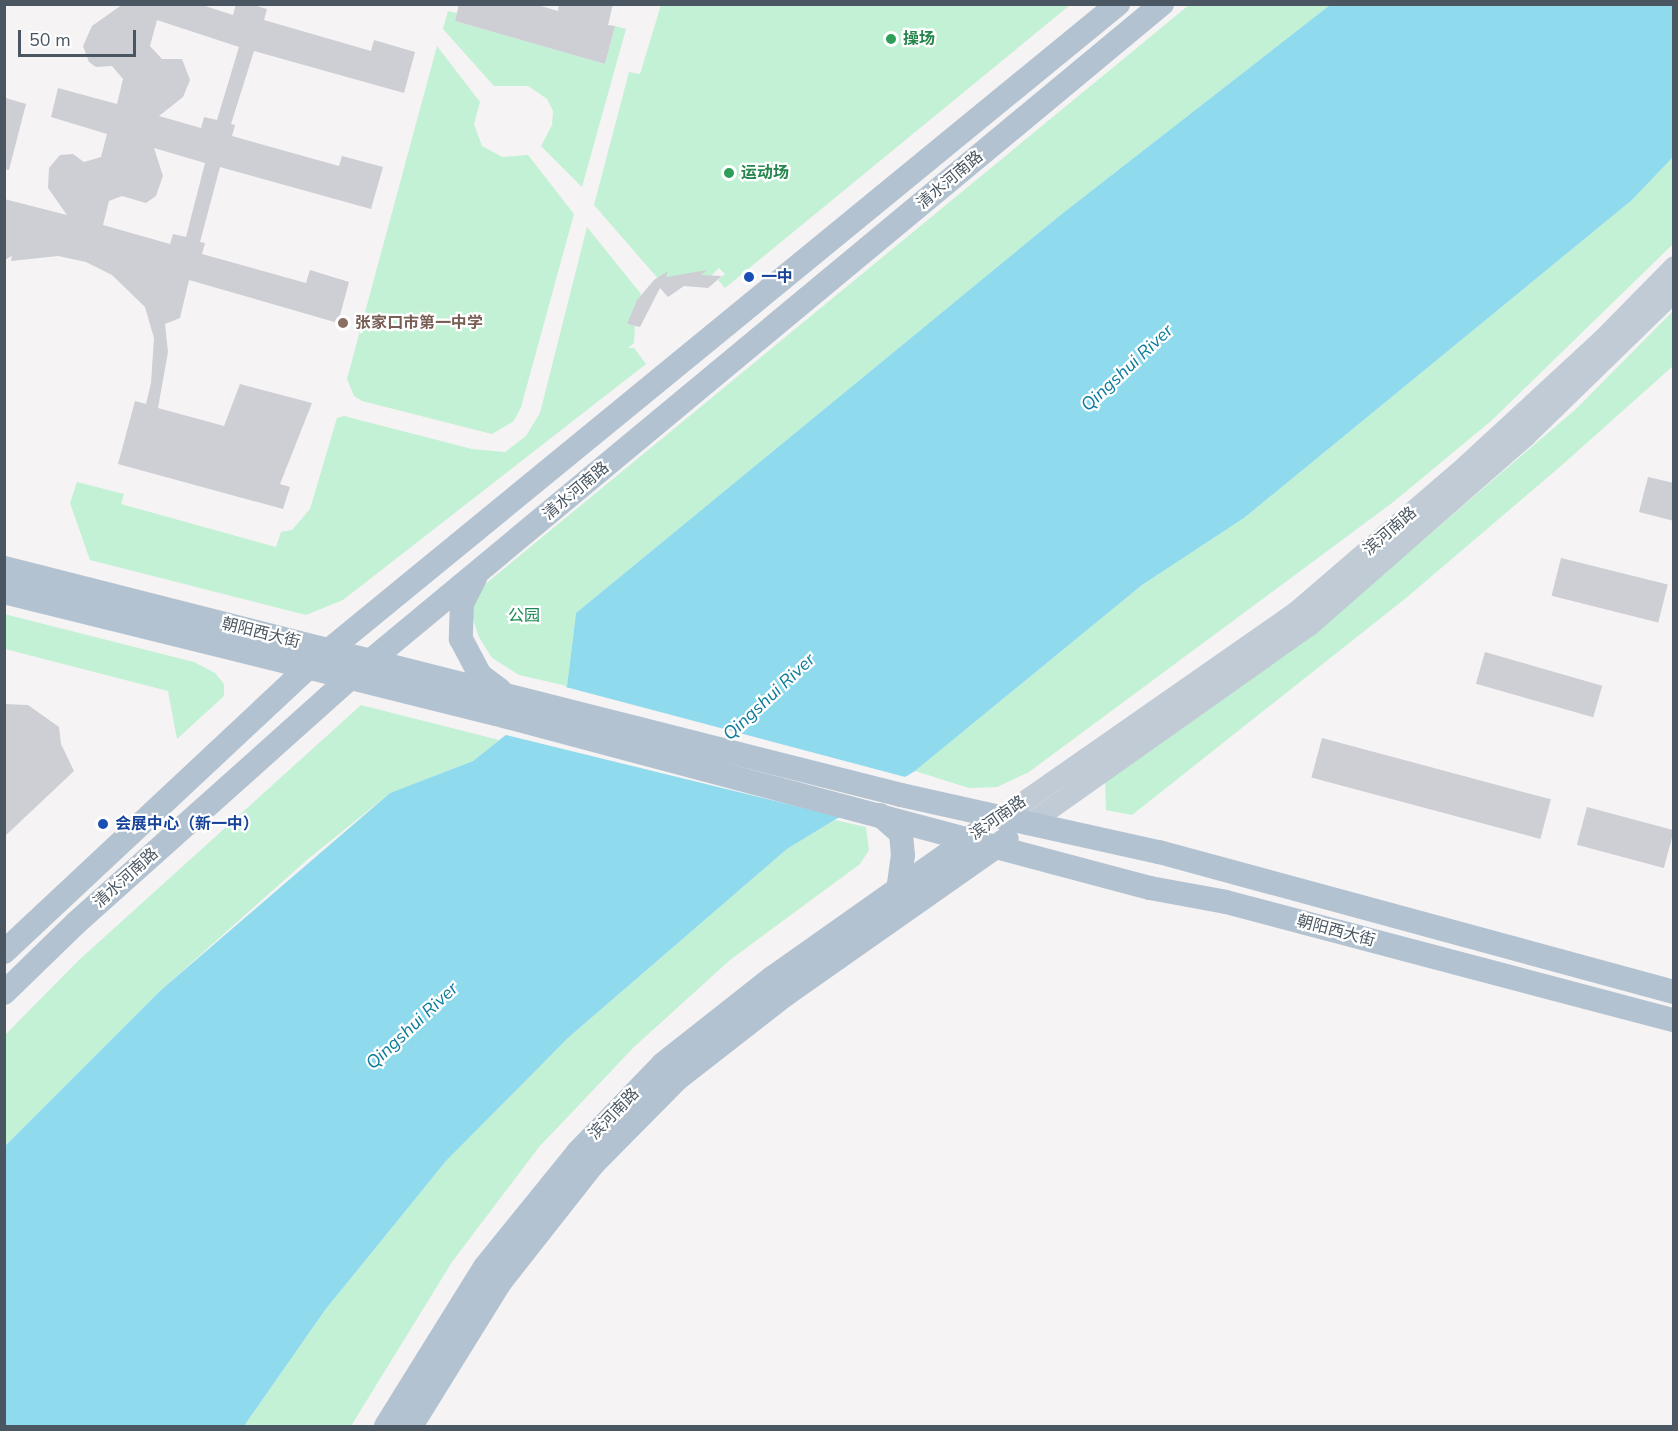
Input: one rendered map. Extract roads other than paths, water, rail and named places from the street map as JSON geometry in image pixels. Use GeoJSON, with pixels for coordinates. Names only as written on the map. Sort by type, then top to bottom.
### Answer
{"type":"FeatureCollection","features":[{"type":"Feature","properties":{"kind":"main road","name":"清水河南路"},"geometry":{"type":"LineString","coordinates":[[4,952],[306,669],[1118,4]]}},
{"type":"Feature","properties":{"kind":"main road","name":"清水河南路"},"geometry":{"type":"LineString","coordinates":[[4,993],[76,923],[351,677],[1162,4]]}},
{"type":"Feature","properties":{"kind":"main road","name":"滨河南路"},"geometry":{"type":"LineString","coordinates":[[386,1426],[485,1268],[579,1152],[655,1072],[772,978],[1295,612],[1458,472],[1601,340],[1674,266]]}},
{"type":"Feature","properties":{"kind":"main road","name":"滨河南路"},"geometry":{"type":"LineString","coordinates":[[411,1426],[501,1281],[594,1163],[676,1079],[785,995],[1308,626],[1526,435],[1674,291]]}},
{"type":"Feature","properties":{"kind":"main road","name":"朝阳西大街"},"geometry":{"type":"LineString","coordinates":[[4,568],[371,660],[878,814],[1150,888],[1226,902],[1674,1020]]}},
{"type":"Feature","properties":{"kind":"main road"},"geometry":{"type":"LineString","coordinates":[[480,570],[462,603],[461,639],[480,675],[506,701]]}},
{"type":"Feature","properties":{"kind":"main road","name":"朝阳西大街"},"geometry":{"type":"LineString","coordinates":[[4,592],[306,669],[506,701],[901,795],[1159,852],[1674,992]]}},
{"type":"Feature","properties":{"kind":"main road"},"geometry":{"type":"LineString","coordinates":[[878,814],[901,833],[903,855],[898,890]]}},
{"type":"Feature","properties":{"kind":"water","name":"Qingshui River"},"geometry":{"type":"Polygon","coordinates":[[[1330,5],[1673,5],[1673,157],[1632,200],[1244,518],[1142,585],[915,771],[787,849],[569,1037],[446,1161],[325,1310],[244,1426],[5,1426],[5,1146],[161,990],[390,793],[473,761],[567,686],[576,613],[1063,213],[1330,5]]]}},
{"type":"Feature","properties":{"kind":"place","name":"操场"},"geometry":{"type":"Point","coordinates":[891,39]}},
{"type":"Feature","properties":{"kind":"place","name":"运动场"},"geometry":{"type":"Point","coordinates":[729,173]}},
{"type":"Feature","properties":{"kind":"place","name":"一中"},"geometry":{"type":"Point","coordinates":[749,277]}},
{"type":"Feature","properties":{"kind":"place","name":"张家口市第一中学"},"geometry":{"type":"Point","coordinates":[343,323]}},
{"type":"Feature","properties":{"kind":"place","name":"会展中心（新一中）"},"geometry":{"type":"Point","coordinates":[103,824]}},
{"type":"Feature","properties":{"kind":"park label","name":"公园"},"geometry":{"type":"Point","coordinates":[524,616]}}]}
